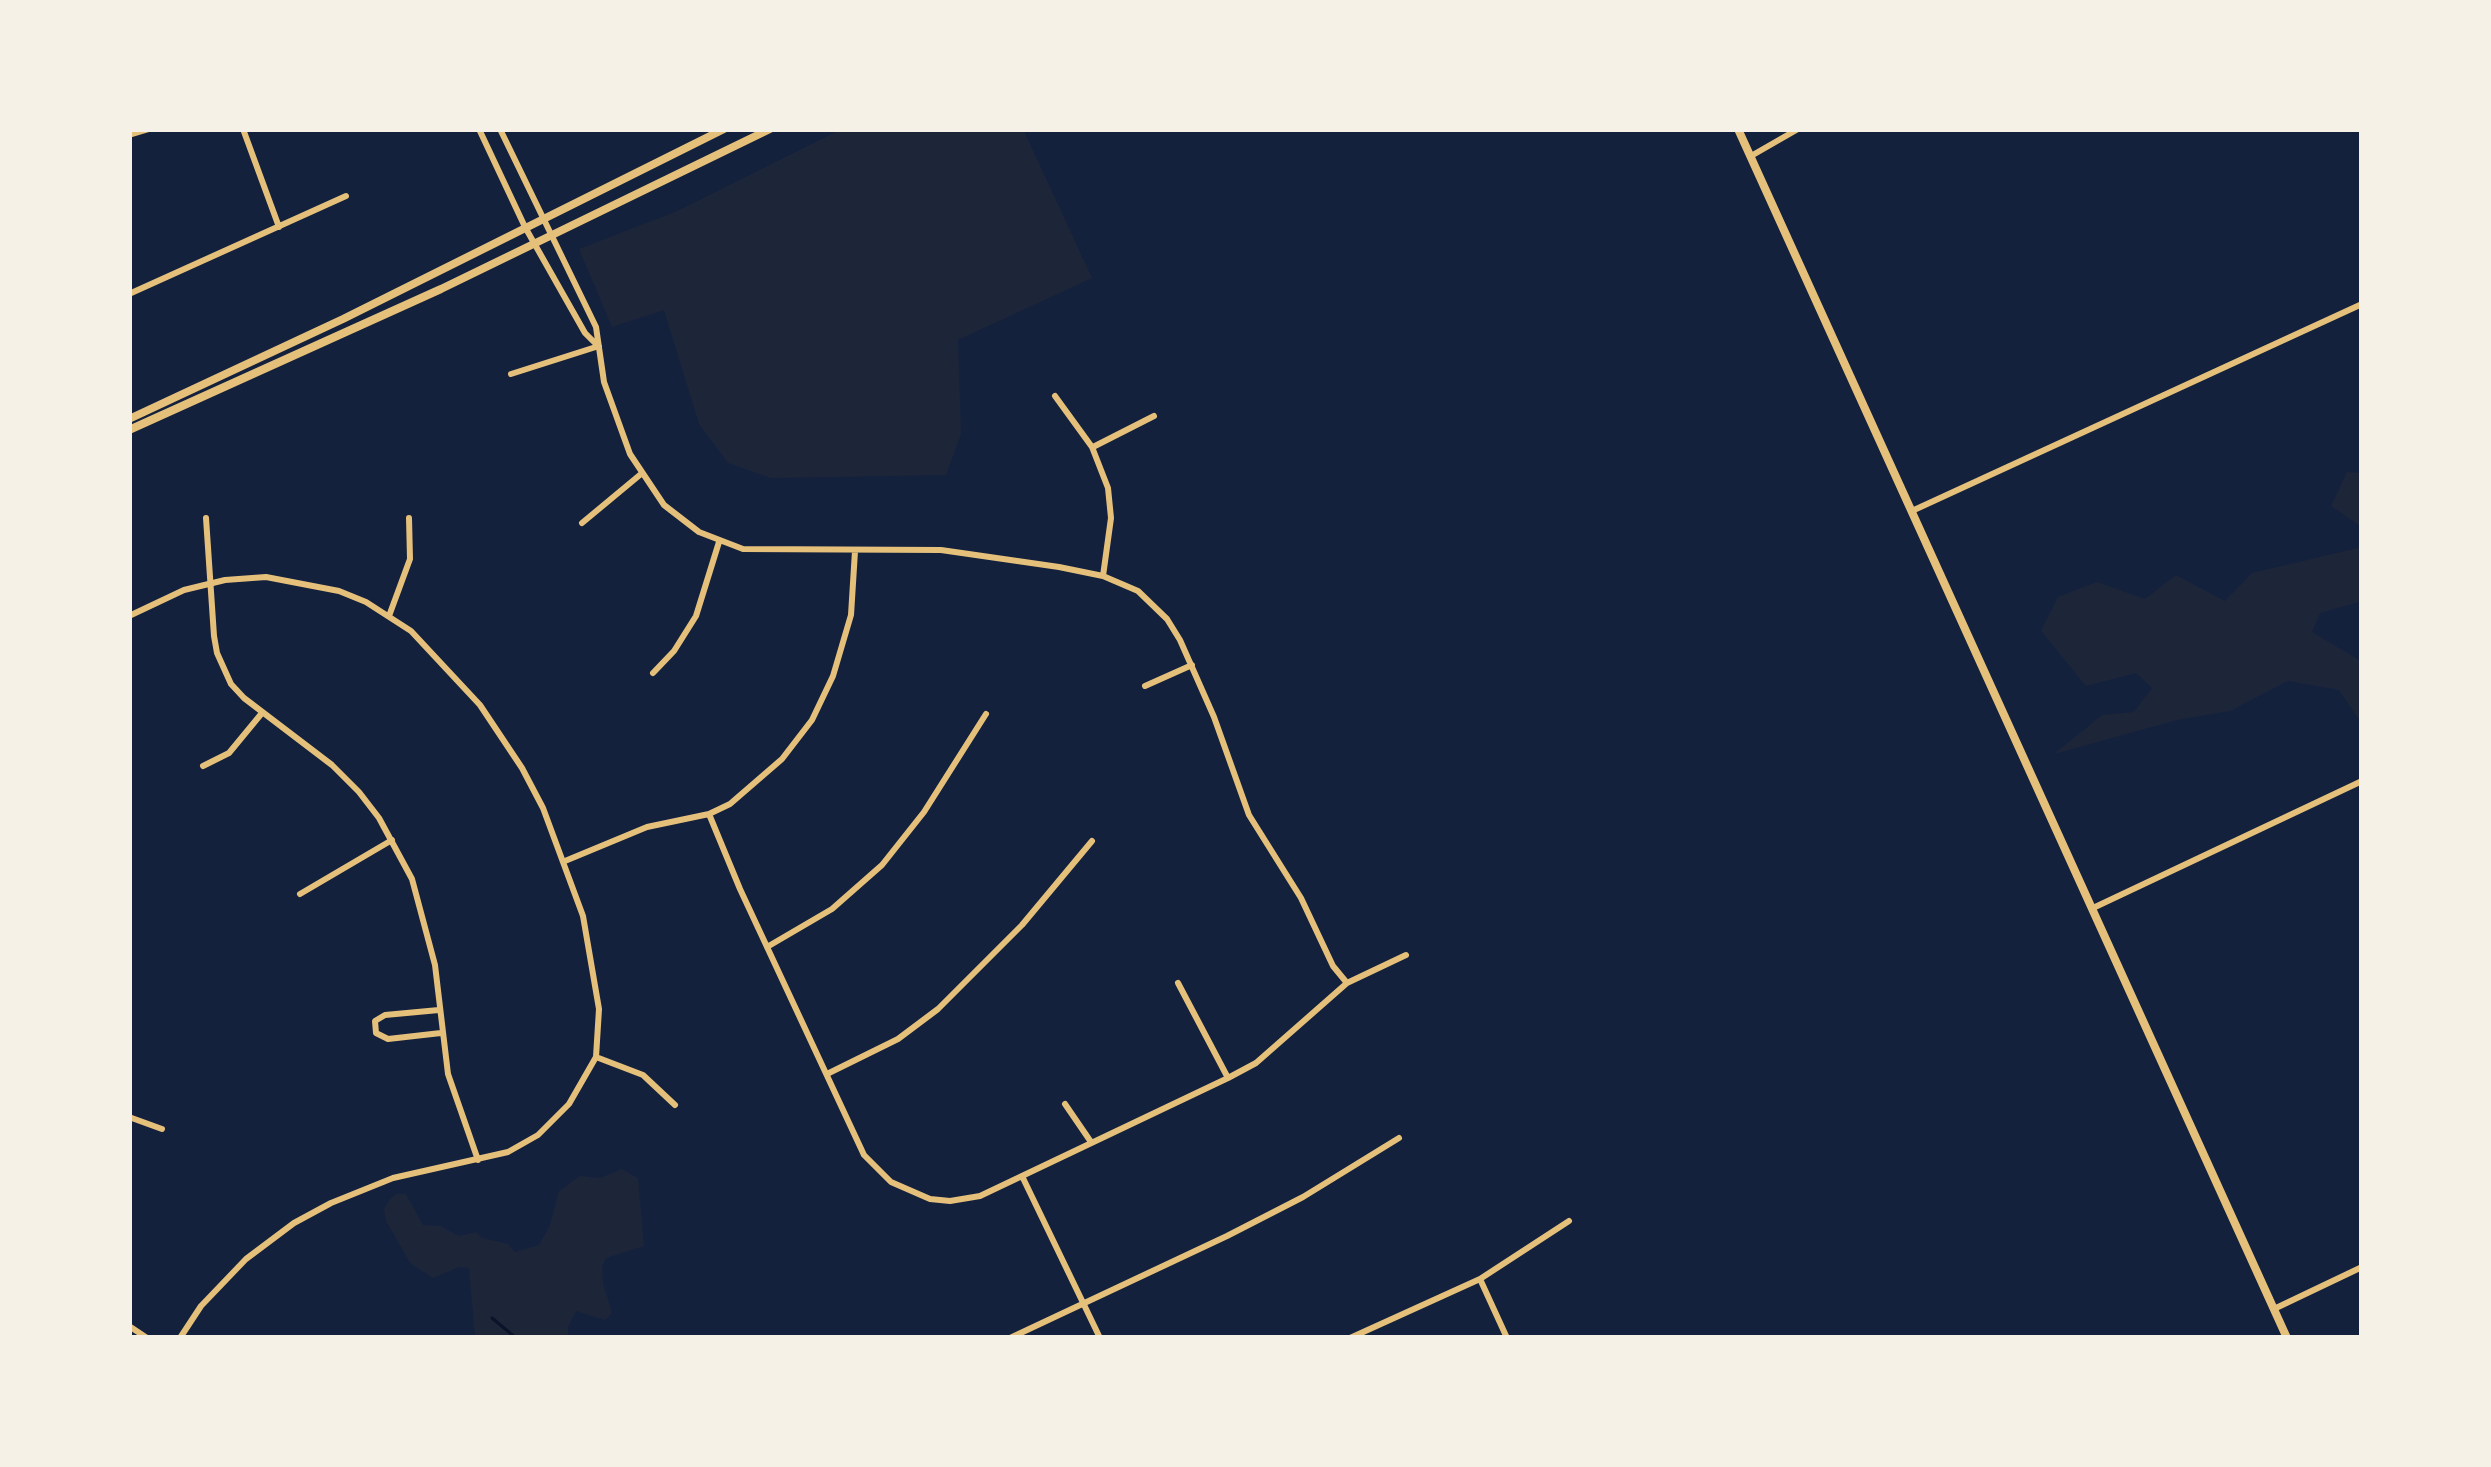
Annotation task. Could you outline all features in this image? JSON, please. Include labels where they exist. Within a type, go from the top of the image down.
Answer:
[{"type":"street","points":[[129,135],[149,129]]},
{"type":"street","points":[[243,129],[279,227]]},
{"type":"street","points":[[479,129],[526,227],[585,333],[599,346]]},
{"type":"street","points":[[500,129],[596,327],[604,382],[641,475],[679,519],[719,542],[763,552],[941,550],[1103,576],[1138,591],[1167,619],[1192,665],[1250,815],[1301,898],[1333,966],[1347,982]]},
{"type":"street","points":[[129,419],[344,319],[724,129]]},
{"type":"street","points":[[129,430],[770,129]]},
{"type":"street","points":[[1738,129],[2288,1338]]},
{"type":"street","points":[[1751,156],[1798,129]]},
{"type":"street","points":[[129,295],[346,196]]},
{"type":"street","points":[[1913,510],[2362,304]]},
{"type":"street","points":[[511,374],[599,346]]},
{"type":"street","points":[[1055,396],[1092,447],[1110,504],[1103,576]]},
{"type":"street","points":[[1092,447],[1154,416]]},
{"type":"street","points":[[582,523],[641,475]]},
{"type":"street","points":[[206,518],[214,636],[222,667],[244,698],[342,775],[379,818],[412,879],[429,930],[441,1034],[456,1103],[478,1160]]},
{"type":"street","points":[[389,616],[410,559],[409,518]]},
{"type":"street","points":[[652,673],[674,651],[696,616],[719,542]]},
{"type":"street","points":[[565,861],[647,827],[709,814],[764,778],[799,739],[823,700],[851,615],[855,550]]},
{"type":"street","points":[[129,616],[209,583],[248,578],[297,580],[339,591],[389,616],[428,646],[480,705],[522,768],[565,861],[583,916],[596,986],[596,1057],[569,1104],[538,1135],[508,1152],[359,1190],[294,1223],[227,1277],[180,1338]]},
{"type":"street","points":[[1145,686],[1192,665]]},
{"type":"street","points":[[203,766],[229,753],[262,712]]},
{"type":"street","points":[[767,947],[832,909],[882,865],[924,812],[986,714]]},
{"type":"street","points":[[2093,908],[2362,781]]},
{"type":"street","points":[[709,814],[864,1155],[891,1182],[929,1198],[950,1202],[980,1196],[1228,1078],[1256,1063],[1347,982],[1406,955]]},
{"type":"street","points":[[300,894],[392,840]]},
{"type":"street","points":[[827,1074],[898,1039],[938,1010],[1022,925],[1092,841]]},
{"type":"street","points":[[1178,983],[1228,1078]]},
{"type":"street","points":[[439,1010],[385,1015],[376,1021],[376,1033],[388,1039],[441,1034]]},
{"type":"street","points":[[596,1057],[643,1075],[676,1105]]},
{"type":"street","points":[[1065,1104],[1091,1142]]},
{"type":"street","points":[[129,1117],[162,1129]]},
{"type":"street","points":[[1010,1338],[1227,1237],[1399,1138]]},
{"type":"street","points":[[1022,1176],[1100,1338]]},
{"type":"street","points":[[1350,1338],[1480,1279],[1569,1221]]},
{"type":"street","points":[[2276,1308],[2362,1267]]},
{"type":"street","points":[[1480,1279],[1507,1338]]},
{"type":"street","points":[[129,1326],[147,1338]]},
{"type":"shaded area","points":[[842,129],[1023,129],[1092,278],[958,340],[961,434],[946,475],[771,478],[728,463],[699,424],[664,310],[612,327],[579,249],[675,212]]},
{"type":"shaded area","points":[[2347,472],[2362,473],[2362,527],[2331,506]]},
{"type":"shaded area","points":[[2362,547],[2362,601],[2320,613],[2312,632],[2362,662],[2362,724],[2339,690],[2288,681],[2230,711],[2177,720],[2054,754],[2102,715],[2134,712],[2152,688],[2136,673],[2086,686],[2041,631],[2058,597],[2097,582],[2145,599],[2176,575],[2225,601],[2252,573]]},
{"type":"shaded area","points":[[622,1169],[638,1178],[644,1246],[606,1258],[603,1283],[612,1313],[605,1320],[576,1311],[568,1338],[475,1338],[469,1268],[459,1267],[433,1278],[410,1263],[386,1221],[384,1209],[390,1199],[406,1194],[423,1225],[440,1226],[459,1236],[476,1232],[508,1244],[515,1252],[539,1245],[559,1191],[580,1176],[600,1178]]},
{"type":"waterway","points":[[492,1318],[516,1338]]}]
